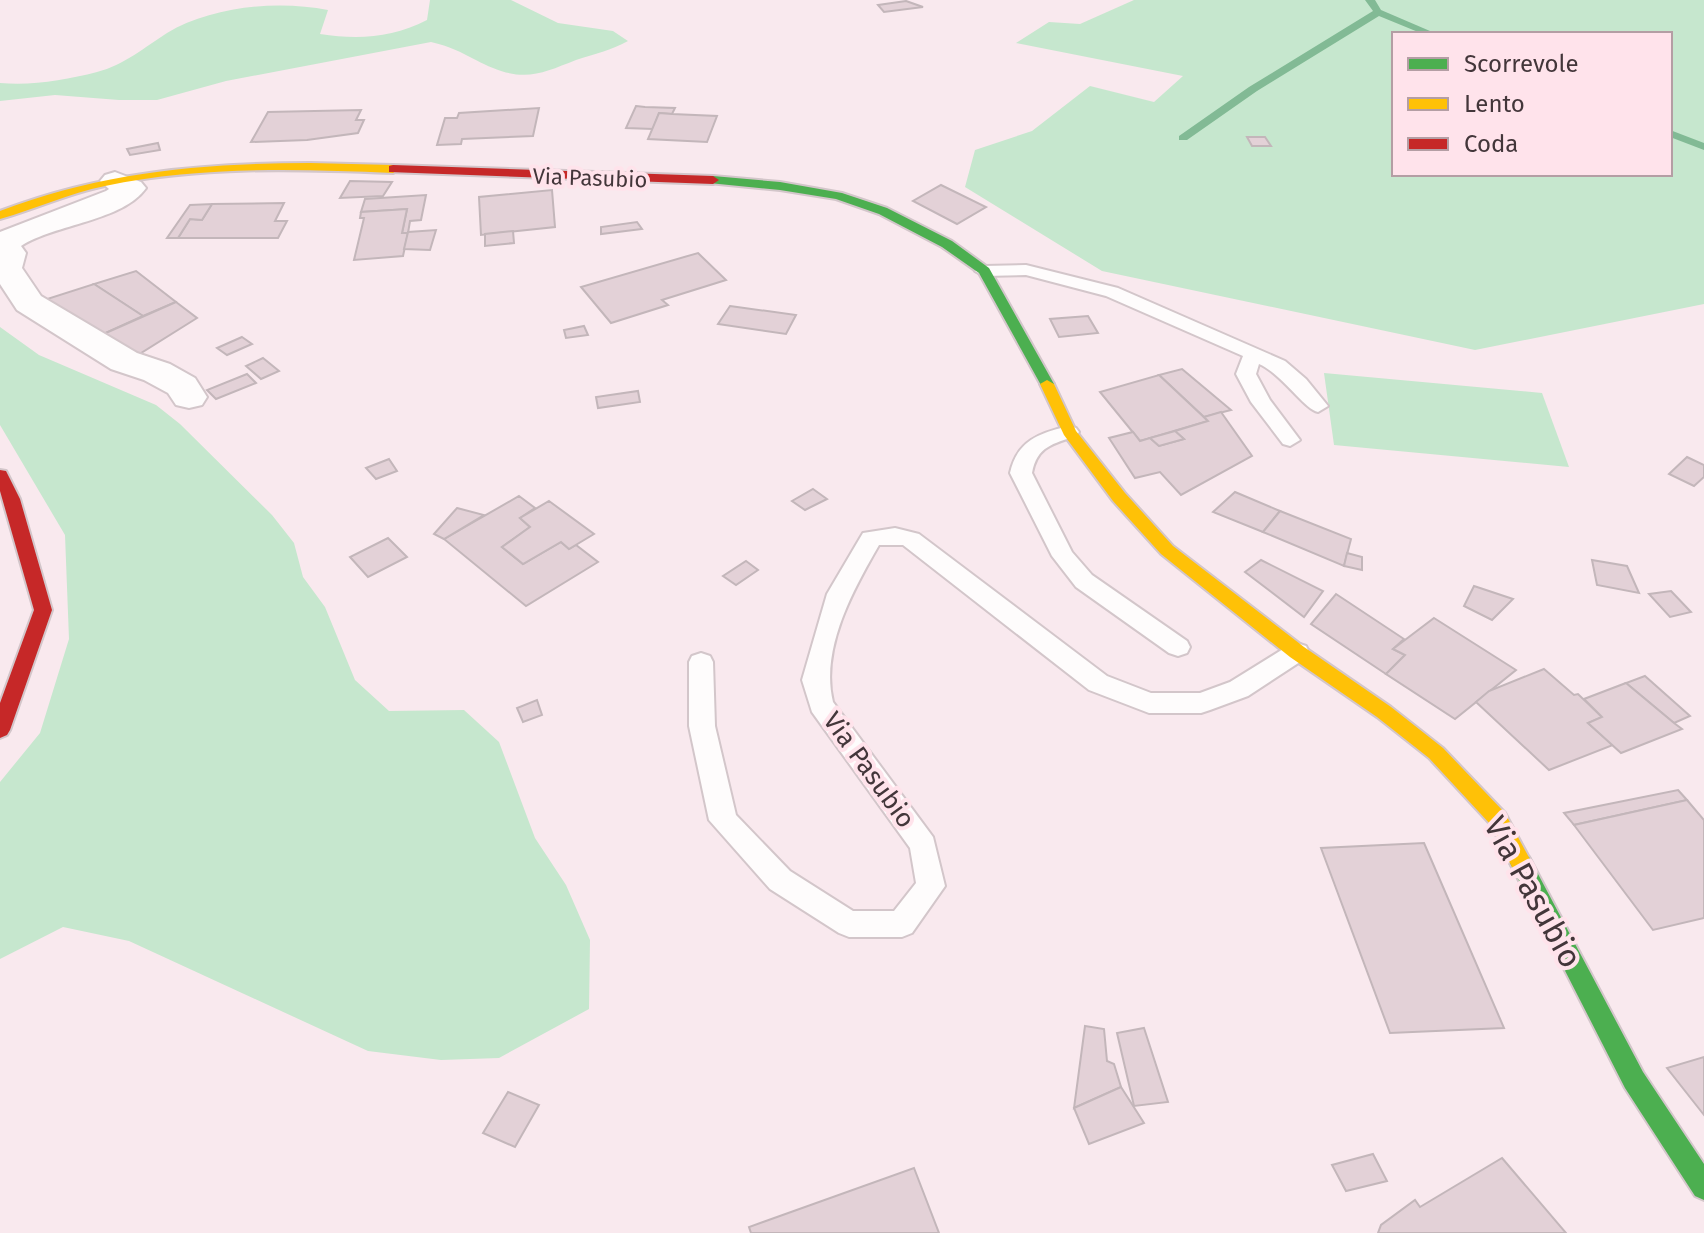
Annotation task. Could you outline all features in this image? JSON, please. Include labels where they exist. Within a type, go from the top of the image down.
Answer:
[{"type":"street","name":"Via Pasubio","points":[[0,215],[54,195],[188,168],[278,167],[719,181],[817,191],[907,222],[965,256],[984,271],[1056,400],[1069,432],[1119,497],[1167,550],[1297,652],[1384,712],[1436,753],[1498,819],[1634,1080],[1704,1187]]},
{"type":"street","points":[[115,181],[131,188],[103,203],[16,234],[2,244],[10,253],[6,268],[9,277],[29,303],[39,310],[124,361],[157,372],[182,386],[189,397]]},
{"type":"street","points":[[0,475],[12,499],[43,610],[0,730]]},
{"type":"lane","points":[[984,271],[1026,270],[1112,292],[1278,365],[1299,383],[1318,406]]},
{"type":"lane","points":[[1253,354],[1246,374],[1261,402],[1290,440]]},
{"type":"lane","points":[[1069,432],[1036,443],[1024,458],[1021,473],[1063,556],[1084,581],[1178,647]]},
{"type":"lane","name":"Via Pasubio","points":[[701,662],[702,726],[723,820],[780,880],[849,924],[902,924],[931,886],[923,845],[821,705],[815,680],[839,594],[871,538],[895,535],[911,539],[1098,683],[1149,703],[1201,703],[1239,689],[1297,652]]},
{"type":"green space","points":[[430,0],[511,0],[558,23],[613,31],[628,41],[526,75],[505,72],[431,42],[226,81],[157,100],[55,95],[0,101],[0,83],[49,82],[107,69],[185,24],[225,11],[267,6],[328,10],[320,34],[361,37],[401,31],[427,20]]},
{"type":"green space","points":[[1134,0],[1704,0],[1704,304],[1475,350],[1102,271],[965,187],[975,150],[1032,131],[1090,86],[1154,102],[1183,76],[1016,43],[1049,22],[1080,24]]},
{"type":"green space","points":[[0,327],[39,355],[156,405],[180,424],[272,515],[294,543],[303,577],[325,607],[355,680],[389,711],[464,710],[499,742],[535,838],[566,885],[590,940],[589,1009],[499,1058],[441,1060],[368,1051],[129,941],[63,927],[0,959],[0,782],[40,733],[69,639],[65,535],[0,425]]},
{"type":"green space","points":[[1324,373],[1542,393],[1569,467],[1334,445]]},
{"type":"building","points":[[906,1],[923,7],[884,12],[878,5]]},
{"type":"building","points":[[636,106],[675,108],[672,114],[659,113],[653,129],[626,128]]},
{"type":"building","points":[[539,108],[533,136],[462,139],[461,144],[437,145],[445,118],[457,118],[459,113]]},
{"type":"building","points":[[361,110],[356,120],[364,120],[358,133],[307,140],[251,142],[268,112]]},
{"type":"building","points":[[659,113],[717,116],[707,142],[648,139]]},
{"type":"building","points":[[1247,137],[1265,137],[1271,146],[1252,146]]},
{"type":"building","points":[[158,143],[160,150],[130,155],[127,149]]},
{"type":"building","points":[[350,181],[392,182],[383,196],[340,198]]},
{"type":"building","points":[[941,185],[986,207],[957,224],[913,201]]},
{"type":"building","points":[[552,190],[555,227],[481,235],[479,197]]},
{"type":"building","points":[[426,195],[421,220],[410,221],[408,233],[402,233],[407,209],[361,212],[365,199]]},
{"type":"building","points":[[284,203],[275,221],[287,221],[278,238],[178,238],[190,219],[202,220],[212,204]]},
{"type":"building","points":[[212,204],[202,220],[190,219],[178,238],[167,238],[190,205]]},
{"type":"building","points":[[407,209],[402,233],[408,233],[403,256],[354,260],[364,218],[360,218],[361,212]]},
{"type":"building","points":[[637,222],[642,229],[601,234],[601,227]]},
{"type":"building","points":[[436,230],[430,250],[404,249],[408,232]]},
{"type":"building","points":[[513,231],[514,243],[485,246],[485,234]]},
{"type":"building","points":[[698,253],[726,280],[662,300],[668,305],[611,323],[581,287]]},
{"type":"building","points":[[136,271],[176,302],[143,316],[94,284]]},
{"type":"building","points":[[94,284],[143,316],[99,336],[44,300]]},
{"type":"building","points":[[176,302],[197,318],[133,358],[99,336]]},
{"type":"building","points":[[730,306],[796,315],[786,334],[718,324]]},
{"type":"building","points":[[1088,316],[1098,333],[1059,337],[1050,319]]},
{"type":"building","points":[[584,326],[588,335],[566,338],[564,330]]},
{"type":"building","points":[[242,337],[252,344],[227,355],[217,348]]},
{"type":"building","points":[[263,358],[279,371],[261,379],[246,366]]},
{"type":"building","points":[[1182,369],[1231,410],[1204,417],[1159,375]]},
{"type":"building","points":[[247,374],[256,383],[216,399],[207,390]]},
{"type":"building","points":[[1159,375],[1208,421],[1140,441],[1100,392]]},
{"type":"building","points":[[638,391],[640,402],[598,408],[596,397]]},
{"type":"building","points":[[1221,412],[1252,456],[1181,495],[1160,472],[1135,478],[1109,438],[1133,432],[1140,441],[1150,438],[1159,446],[1184,439],[1175,431],[1208,421],[1204,417]]},
{"type":"building","points":[[1175,431],[1184,439],[1159,446],[1150,438]]},
{"type":"building","points":[[1687,457],[1704,465],[1704,477],[1694,486],[1669,474]]},
{"type":"building","points":[[389,459],[397,471],[376,479],[366,468]]},
{"type":"building","points":[[813,489],[827,499],[805,510],[792,501]]},
{"type":"building","points":[[1235,492],[1280,511],[1263,532],[1213,512]]},
{"type":"building","points":[[519,496],[535,508],[520,518],[530,527],[502,547],[523,564],[561,542],[569,549],[576,545],[598,562],[526,606],[444,539]]},
{"type":"building","points":[[549,501],[594,534],[569,549],[561,542],[523,564],[502,547],[530,527],[520,518]]},
{"type":"building","points":[[457,508],[484,515],[444,539],[434,534]]},
{"type":"building","points":[[1280,511],[1351,539],[1344,566],[1263,532]]},
{"type":"building","points":[[388,538],[407,557],[368,577],[350,557]]},
{"type":"building","points":[[1347,553],[1362,557],[1362,570],[1344,566]]},
{"type":"building","points":[[1261,560],[1323,591],[1304,617],[1245,572]]},
{"type":"building","points":[[1592,560],[1627,566],[1639,593],[1597,585]]},
{"type":"building","points":[[746,561],[758,570],[736,585],[723,576]]},
{"type":"building","points":[[1474,586],[1513,599],[1492,620],[1464,606]]},
{"type":"building","points":[[1671,591],[1691,612],[1670,617],[1649,594]]},
{"type":"building","points":[[1336,594],[1404,639],[1393,649],[1405,655],[1386,674],[1311,624]]},
{"type":"building","points":[[1434,618],[1516,670],[1455,719],[1386,674],[1405,655],[1393,649]]},
{"type":"building","points":[[1544,669],[1574,695],[1578,694],[1602,717],[1588,723],[1613,745],[1549,770],[1476,702],[1489,691]]},
{"type":"building","points":[[1645,676],[1690,716],[1674,723],[1626,683]]},
{"type":"building","points":[[1626,683],[1682,729],[1621,753],[1588,723],[1602,717],[1584,699]]},
{"type":"building","points":[[537,700],[542,715],[523,722],[517,708]]},
{"type":"building","points":[[1678,790],[1687,800],[1574,825],[1564,813]]},
{"type":"building","points":[[1687,800],[1704,820],[1704,918],[1653,930],[1574,825]]},
{"type":"building","points":[[1424,843],[1504,1028],[1390,1033],[1321,848]]},
{"type":"building","points":[[1085,1026],[1104,1029],[1107,1061],[1114,1064],[1121,1087],[1074,1108]]},
{"type":"building","points":[[1144,1028],[1168,1102],[1134,1106],[1117,1033]]},
{"type":"building","points":[[1704,1057],[1704,1115],[1667,1068]]},
{"type":"building","points":[[1121,1087],[1144,1123],[1089,1144],[1074,1108]]},
{"type":"building","points":[[508,1092],[539,1105],[515,1147],[483,1133]]},
{"type":"building","points":[[1373,1154],[1387,1181],[1346,1191],[1332,1165]]},
{"type":"building","points":[[1502,1158],[1566,1233],[1378,1233],[1381,1225],[1415,1200],[1420,1207]]},
{"type":"building","points":[[914,1168],[939,1233],[751,1233],[749,1227]]},
{"type":"waterway","points":[[1370,0],[1378,12]]},
{"type":"waterway","points":[[1183,138],[1253,89],[1378,12]]},
{"type":"waterway","points":[[1378,12],[1427,32]]},
{"type":"waterway","points":[[1672,134],[1704,147]]},
{"type":"traffic: fast","points":[[713,180],[780,186],[838,196],[883,211],[947,244],[984,271],[1047,384]]},
{"type":"traffic: fast","points":[[1521,863],[1634,1080],[1704,1187]]},
{"type":"traffic: slow","points":[[0,215],[64,192],[104,182],[186,170],[269,167],[393,169]]},
{"type":"traffic: slow","points":[[1047,384],[1069,432],[1119,497],[1167,550],[1297,652],[1384,712],[1436,753],[1498,819],[1521,863]]},
{"type":"traffic: jam","points":[[393,169],[713,180]]},
{"type":"traffic: jam","points":[[0,475],[12,499],[43,610],[0,730]]}]
